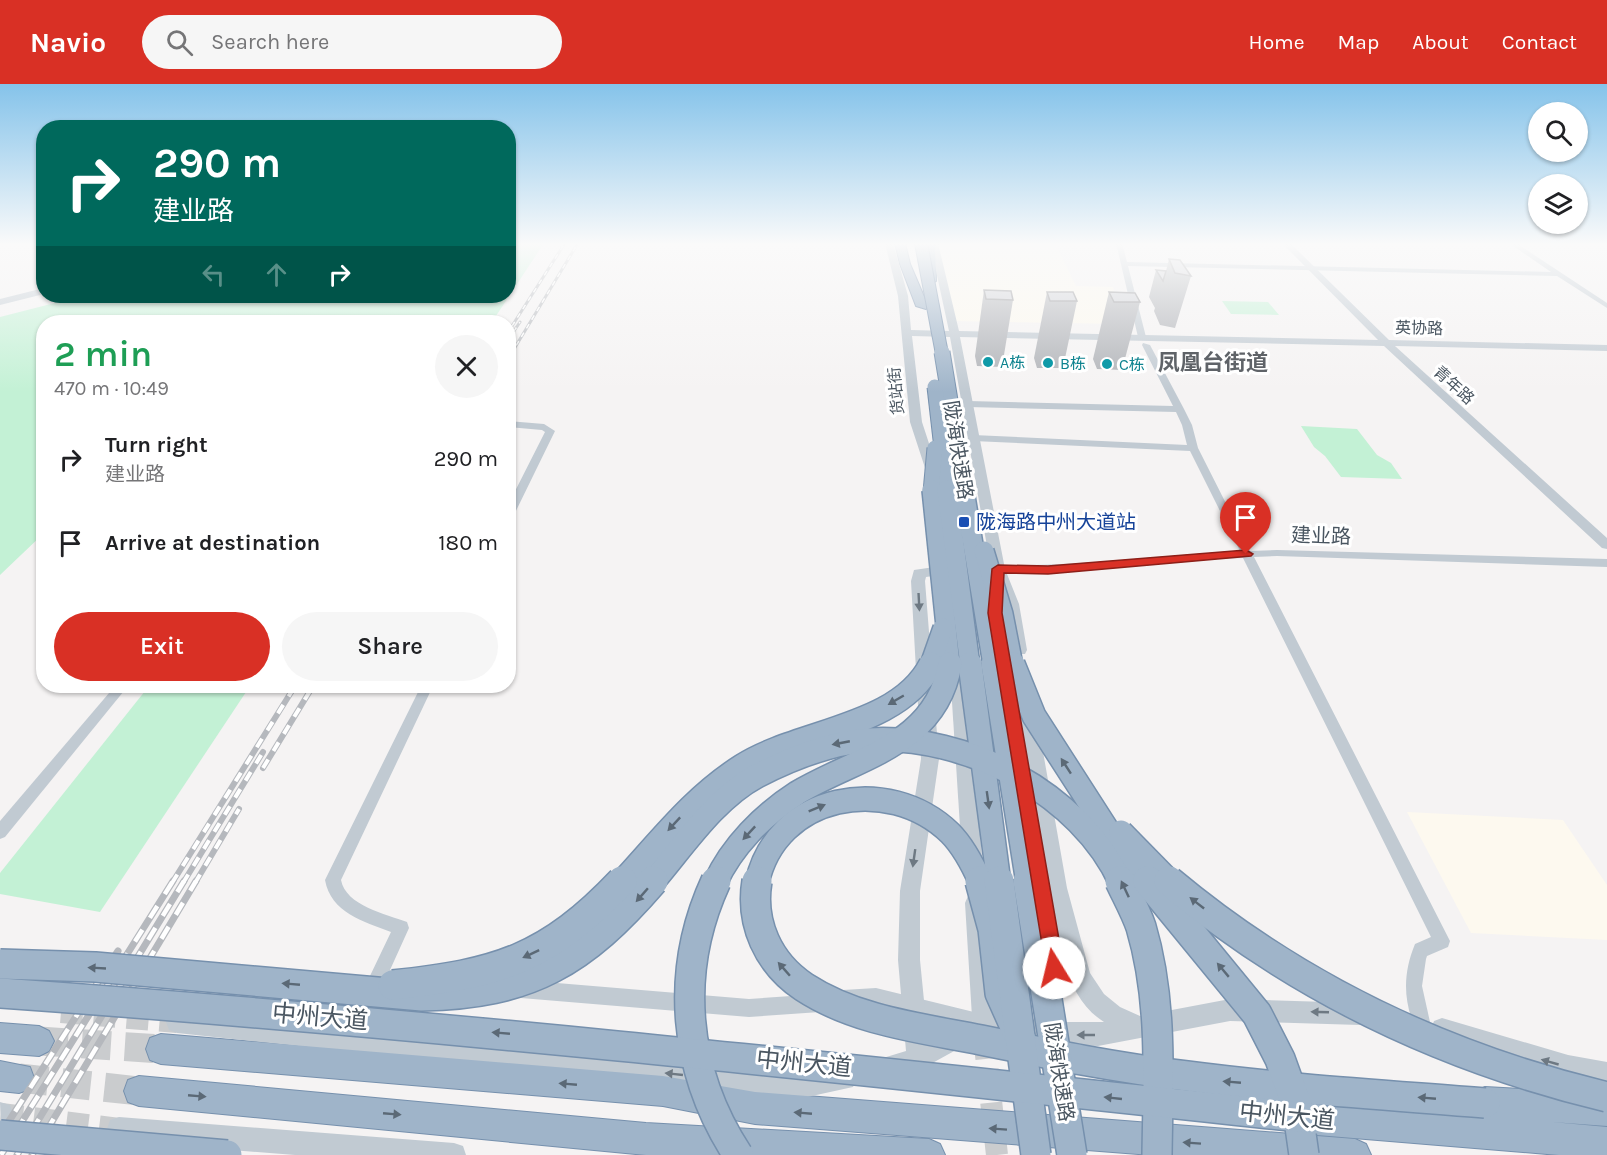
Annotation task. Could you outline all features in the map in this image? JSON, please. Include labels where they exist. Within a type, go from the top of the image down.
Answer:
[{"type":"highway","points":[[917,293],[922,306]]},
{"type":"highway","name":"陇海快速路","points":[[920,293],[939,418],[1036,1155]]},
{"type":"highway","name":"陇海快速路","points":[[932,293],[1072,1155]]},
{"type":"highway","points":[[738,1155],[722,1128],[704,1087],[688,1016],[691,950],[708,897],[736,848],[767,816],[795,794],[896,744],[923,722],[935,708],[948,679],[949,652],[930,486],[939,418]]},
{"type":"highway","points":[[967,504],[1003,614],[1018,681],[1034,716],[1126,856],[1257,1014],[1281,1059],[1297,1106],[1304,1155]]},
{"type":"highway","points":[[335,987],[381,986],[477,974],[543,948],[604,903],[681,816],[721,779],[775,748],[876,711],[910,691],[921,681],[933,659],[946,617]]},
{"type":"highway","points":[[0,964],[94,967],[442,997],[486,993],[526,982],[565,963],[606,933],[703,823],[754,778],[789,759],[839,743],[876,738],[922,742],[980,757],[1033,784],[1078,822],[1116,872],[1139,922],[1151,974],[1156,1056],[1157,1155]]},
{"type":"highway","points":[[1086,796],[1170,882],[1256,947],[1319,985],[1422,1037],[1528,1076],[1607,1097]]},
{"type":"highway","points":[[1021,1040],[1000,994],[993,929],[984,889],[968,853],[944,828],[905,806],[857,799],[813,809],[799,816],[778,835],[762,862],[758,875],[755,906],[759,930],[769,952],[789,976],[835,1003],[879,1017],[950,1034],[1100,1064],[1215,1080],[1485,1103],[1607,1110]]},
{"type":"highway","name":"中州大道","points":[[0,993],[228,1009],[642,1046],[1317,1119],[1607,1143]]},
{"type":"highway","points":[[0,1038],[39,1041]]},
{"type":"highway","name":"中州大道","points":[[161,1049],[663,1091],[755,1108],[1355,1155]]},
{"type":"highway","points":[[139,1091],[646,1139],[929,1155]]},
{"type":"highway","points":[[0,1135],[227,1155]]},
{"type":"street","points":[[0,302],[36,293]]},
{"type":"street","name":"货站街","points":[[902,293],[916,422],[940,496],[962,699],[982,1018]]},
{"type":"street","points":[[944,293],[968,404],[998,569],[1012,604],[1040,798],[1062,913],[1079,973],[1090,997],[1115,1017],[1137,1026]]},
{"type":"street","points":[[1132,293],[1144,341],[1180,409],[1193,448],[1442,941],[1420,950],[1413,966],[1412,995],[1421,1022]]},
{"type":"street","name":"青年路","points":[[1339,293],[1607,545]]},
{"type":"street","points":[[1587,293],[1607,306]]},
{"type":"street","name":"英协路","points":[[908,337],[1607,348]]},
{"type":"street","name":"英协路","points":[[1393,346],[1607,355]]},
{"type":"street","name":"青年路","points":[[1393,346],[1607,536]]},
{"type":"street","points":[[968,404],[1180,409]]},
{"type":"street","points":[[516,425],[544,427],[550,431],[516,501]]},
{"type":"street","points":[[973,438],[1193,448]]},
{"type":"street","name":"建业路","points":[[998,569],[1048,570],[1246,554],[1607,563]]},
{"type":"street","points":[[998,569],[995,613],[1062,1015]]},
{"type":"street","points":[[918,1059],[911,1006],[910,891],[930,759],[918,581],[919,573],[948,570]]},
{"type":"street","points":[[0,832],[116,693]]},
{"type":"street","points":[[424,693],[333,880],[333,889],[339,897],[401,928],[378,978],[748,1008],[801,1006],[858,997],[882,998],[911,1006],[1069,1035],[1098,1035],[1137,1026],[1248,1009],[1396,1015],[1568,1067],[1607,1074]]},
{"type":"street","points":[[0,1007],[61,1012]]},
{"type":"street","points":[[663,1091],[753,1091],[798,1087],[847,1078],[918,1059],[982,1018]]},
{"type":"street","points":[[177,1022],[798,1087]]},
{"type":"street","points":[[119,1130],[454,1155]]},
{"type":"street","points":[[646,1139],[684,1155]]},
{"type":"shaded area","points":[[946,293],[1114,293],[1121,324],[952,321]]},
{"type":"shaded area","points":[[1407,812],[1563,820],[1607,885],[1607,940],[1471,933]]},
{"type":"green space","points":[[1222,301],[1268,302],[1279,315],[1231,314]]},
{"type":"green space","points":[[55,303],[505,303],[497,315],[36,315],[36,541],[0,575],[0,317]]},
{"type":"green space","points":[[1301,426],[1357,429],[1377,455],[1391,463],[1402,479],[1341,477],[1325,456],[1314,447]]},
{"type":"green space","points":[[143,693],[245,693],[100,912],[0,894],[0,873]]},
{"type":"building","points":[[985,293],[1011,293],[1013,300],[986,299]]},
{"type":"building","points":[[1047,293],[1073,293],[1077,301],[1050,301]]},
{"type":"building","points":[[1109,293],[1135,293],[1140,302],[1114,302]]},
{"type":"tunnel","points":[[61,1012],[177,1022]]},
{"type":"tunnel","points":[[984,1037],[997,1155]]},
{"type":"tunnel","points":[[39,1041],[161,1049]]},
{"type":"tunnel","points":[[19,1078],[139,1091]]},
{"type":"tunnel","points":[[1,1114],[119,1129]]},
{"type":"railway","points":[[516,320],[533,293]]},
{"type":"railway","points":[[516,346],[548,293]]},
{"type":"railway","points":[[516,328],[520,322]]},
{"type":"railway","points":[[172,883],[291,693]]},
{"type":"railway","points":[[263,768],[309,693]]},
{"type":"railway","points":[[183,883],[263,752]]},
{"type":"railway","points":[[195,883],[239,809]]},
{"type":"railway","points":[[1,1155],[173,881]]},
{"type":"railway","points":[[17,1155],[184,881]]},
{"type":"railway","points":[[32,1155],[196,881]]},
{"type":"railway","points":[[0,1135],[118,951]]},
{"type":"place","name":"A栋","points":[[988,362]]},
{"type":"place","name":"B栋","points":[[1048,363]]},
{"type":"place","name":"C栋","points":[[1107,364]]},
{"type":"place","name":"陇海路中州大道站","points":[[964,522]]},
{"type":"district","name":"凤凰台街道","points":[[1213,363]]},
{"type":"route","points":[[1054,968],[995,613],[998,569],[1048,570],[1246,554]]}]
